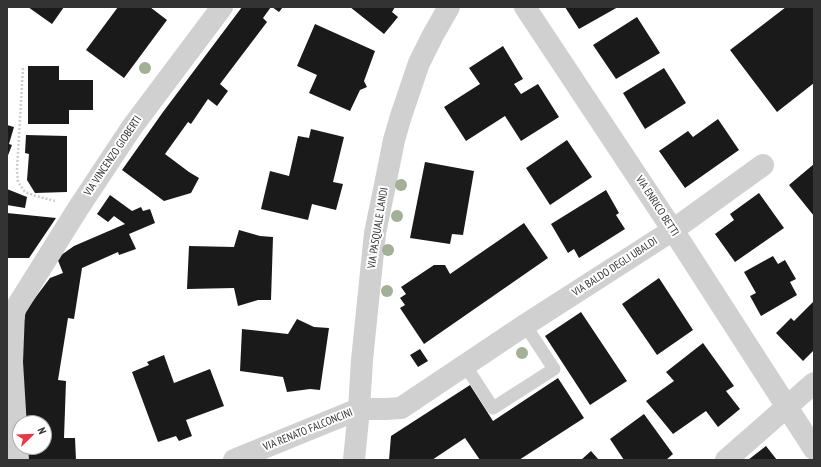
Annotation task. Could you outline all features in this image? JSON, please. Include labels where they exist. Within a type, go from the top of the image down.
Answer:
[{"type":"street","name":"VIA VINCENZO GIOBERTI","points":[[10,311],[132,127],[222,7]]},
{"type":"street","name":"VIA PASQUALE LANDI","points":[[354,460],[362,360],[375,233],[394,140],[419,63],[449,7]]},
{"type":"street","name":"VIA ENRICO BETTI","points":[[524,7],[673,230],[814,450]]},
{"type":"street","name":"VIA BALDO DEGLI UBALDI","points":[[359,409],[401,408],[525,325],[673,230],[763,165]]},
{"type":"street","points":[[10,311],[18,460]]},
{"type":"street","points":[[726,460],[814,383]]},
{"type":"street","name":"VIA RENATO FALCONCINI","points":[[234,460],[359,409]]},
{"type":"lane","points":[[466,365],[493,408],[554,368],[525,325]]},
{"type":"path","points":[[23,68],[17,168],[18,182],[25,192],[79,207]]},
{"type":"building","points":[[28,7],[64,7],[52,24]]},
{"type":"building","points":[[118,7],[150,7],[167,20],[124,78],[86,50]]},
{"type":"building","points":[[242,7],[271,7],[263,18],[267,22],[220,84],[228,91],[217,106],[208,99],[191,124],[188,122],[165,154],[199,178],[191,193],[164,201],[122,170],[163,112]]},
{"type":"building","points":[[272,7],[283,7],[279,12]]},
{"type":"building","points":[[350,7],[395,7],[392,12],[398,17],[384,34]]},
{"type":"building","points":[[565,7],[618,7],[579,29]]},
{"type":"building","points":[[786,7],[814,7],[814,83],[777,112],[730,50]]},
{"type":"building","points":[[637,17],[660,53],[616,79],[593,45]]},
{"type":"building","points":[[315,24],[375,51],[364,81],[367,87],[360,90],[350,111],[309,93],[317,75],[297,66]]},
{"type":"building","points":[[503,46],[523,79],[514,84],[521,94],[538,84],[559,117],[521,141],[505,116],[466,141],[444,107],[480,84],[469,68]]},
{"type":"building","points":[[28,66],[59,66],[59,80],[93,80],[93,110],[69,110],[69,124],[28,124]]},
{"type":"building","points":[[664,68],[686,103],[645,129],[623,93]]},
{"type":"building","points":[[718,119],[739,150],[685,188],[659,151],[688,131],[693,137]]},
{"type":"building","points":[[7,125],[14,127],[9,144],[12,145],[7,158]]},
{"type":"building","points":[[311,129],[344,137],[333,182],[343,184],[336,210],[312,204],[308,220],[261,209],[270,171],[289,176],[298,136],[309,138]]},
{"type":"building","points":[[26,135],[67,136],[67,192],[35,193],[27,180],[29,154],[25,153]]},
{"type":"building","points":[[567,140],[592,177],[550,205],[526,168]]},
{"type":"building","points":[[425,162],[474,171],[463,235],[452,234],[450,244],[410,238]]},
{"type":"building","points":[[814,164],[814,216],[789,185]]},
{"type":"building","points":[[7,189],[27,197],[25,208],[7,205]]},
{"type":"building","points":[[606,190],[619,213],[616,215],[625,229],[579,258],[574,249],[568,253],[551,224]]},
{"type":"building","points":[[759,193],[784,228],[735,262],[715,234],[734,220],[730,214]]},
{"type":"building","points":[[110,195],[132,211],[141,207],[143,211],[150,209],[155,223],[129,234],[136,249],[119,255],[118,252],[82,268],[74,319],[68,318],[58,380],[66,381],[64,438],[75,438],[76,460],[24,460],[24,455],[52,455],[52,415],[21,415],[18,354],[26,310],[50,278],[63,273],[57,258],[74,246],[125,224],[114,216],[108,222],[97,214]]},
{"type":"building","points":[[7,213],[56,218],[29,258],[7,258]]},
{"type":"building","points":[[524,223],[548,258],[424,344],[400,308],[405,305],[400,298],[406,294],[401,287],[434,265],[445,265],[450,274]]},
{"type":"building","points":[[239,230],[260,236],[273,237],[271,300],[258,300],[238,306],[234,288],[187,289],[189,246],[234,247]]},
{"type":"building","points":[[773,256],[778,264],[785,260],[796,279],[790,282],[797,295],[761,316],[750,296],[756,293],[744,272]]},
{"type":"building","points":[[659,278],[693,330],[657,355],[622,304]]},
{"type":"building","points":[[814,301],[814,350],[803,361],[776,333],[791,318],[794,321]]},
{"type":"building","points":[[581,312],[627,381],[590,405],[545,336]]},
{"type":"building","points":[[297,319],[314,327],[329,328],[320,390],[310,389],[287,392],[283,377],[240,371],[242,329],[288,334]]},
{"type":"building","points":[[703,343],[734,386],[726,391],[740,409],[718,427],[706,411],[673,434],[646,401],[674,381],[666,372]]},
{"type":"building","points":[[420,349],[428,361],[418,367],[410,355]]},
{"type":"building","points":[[164,355],[174,383],[210,369],[224,406],[186,420],[192,436],[179,441],[176,436],[158,442],[132,372],[149,365],[147,362]]},
{"type":"building","points":[[558,378],[584,418],[519,460],[480,460],[465,438],[432,460],[389,460],[391,436],[470,385],[493,421]]},
{"type":"building","points":[[644,414],[673,454],[666,460],[624,460],[610,439]]},
{"type":"building","points":[[766,446],[777,460],[748,460]]},
{"type":"building","points":[[591,451],[599,460],[581,460]]}]
